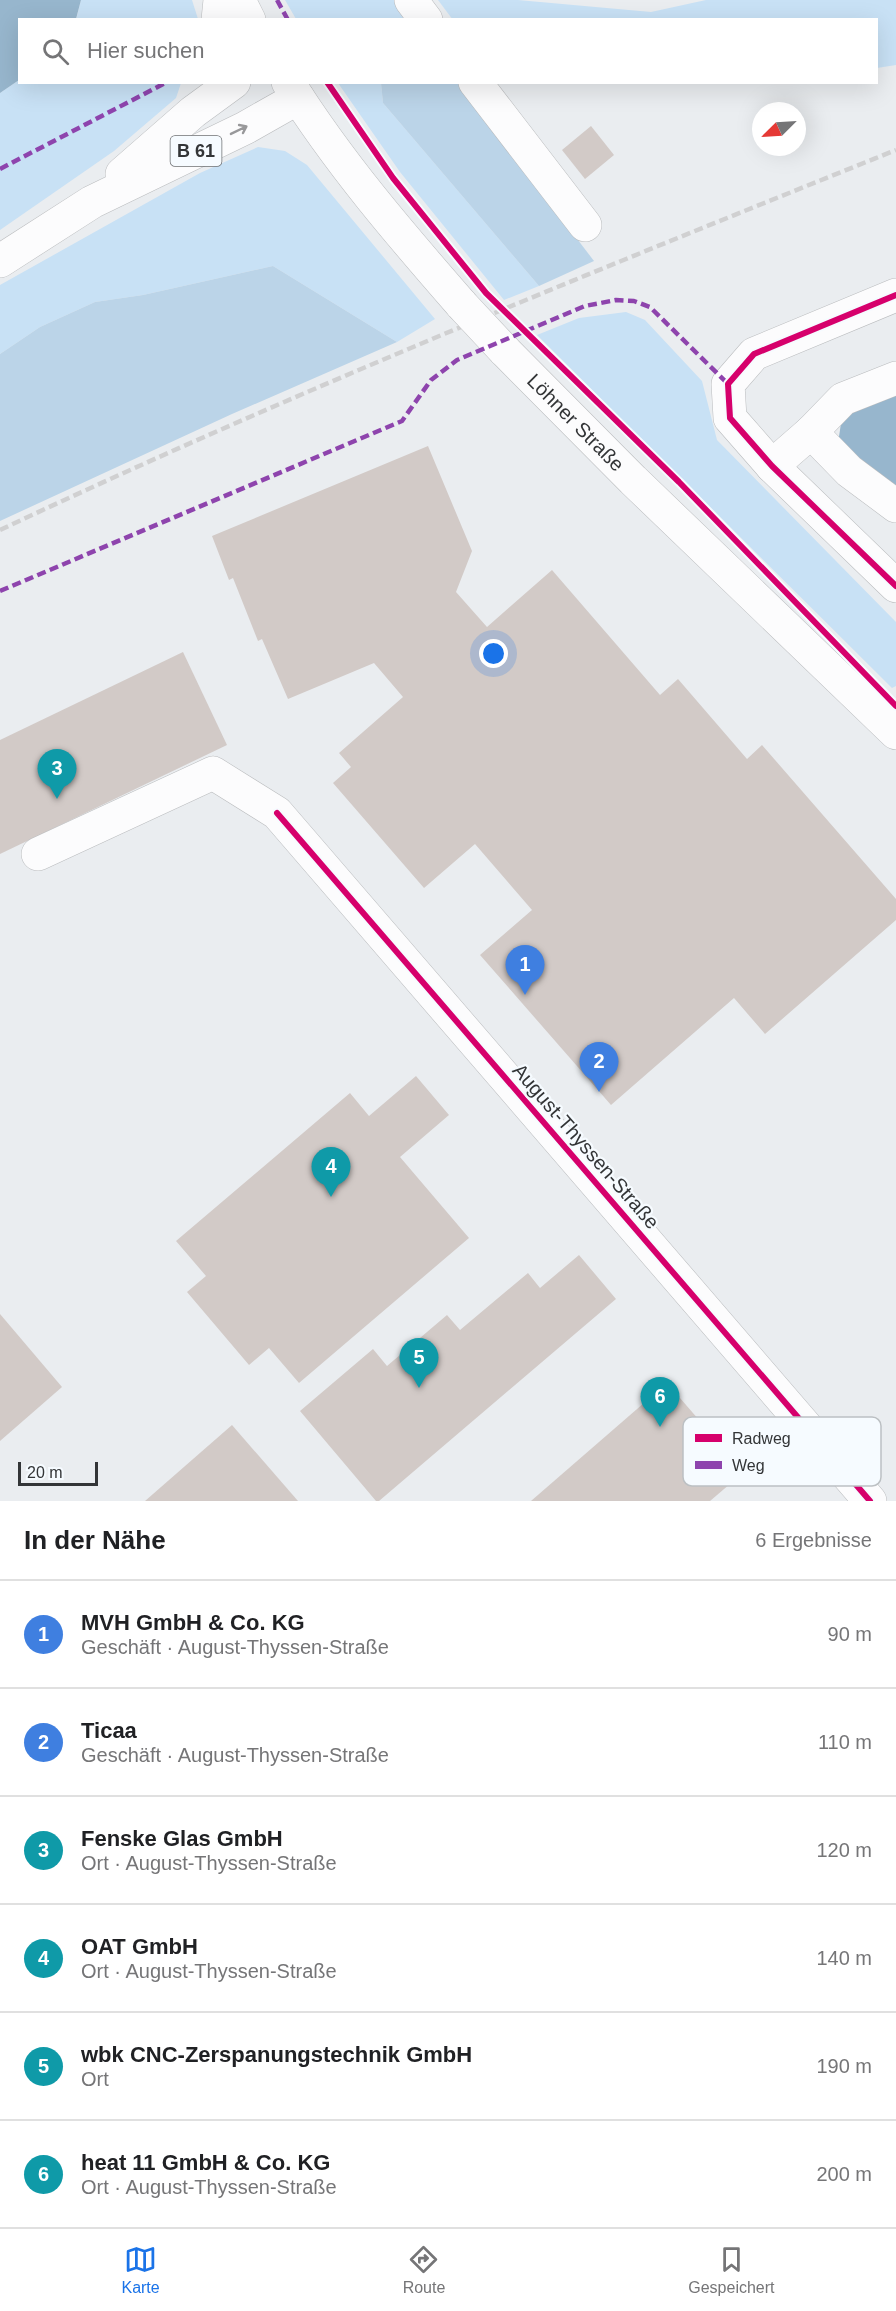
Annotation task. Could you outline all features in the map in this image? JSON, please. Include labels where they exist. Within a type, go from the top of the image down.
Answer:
[{"type":"street","points":[[218,18],[220,0]]},
{"type":"street","points":[[239,0],[248,18]]},
{"type":"street","points":[[411,0],[424,18]]},
{"type":"street","name":"B 61","points":[[92,202],[199,97],[229,84]]},
{"type":"street","points":[[477,84],[585,225]]},
{"type":"street","name":"B 61","points":[[0,261],[92,202],[245,128],[293,90]]},
{"type":"street","name":"Löhner Straße","points":[[293,90],[390,222],[504,350],[633,480],[896,732]]},
{"type":"street","points":[[896,295],[754,354],[728,384],[730,418],[772,466],[896,586]]},
{"type":"street","points":[[772,466],[811,432],[843,399],[896,378]]},
{"type":"street","points":[[811,432],[849,471],[896,506]]},
{"type":"street","name":"August-Thyssen-Straße","points":[[38,854],[213,773],[277,813],[798,1417]]},
{"type":"street","name":"August-Thyssen-Straße","points":[[857,1486],[870,1501]]},
{"type":"shaded area","points":[[0,0],[81,0],[76,18],[18,18],[18,81],[0,93]]},
{"type":"shaded area","points":[[81,0],[192,0],[198,18],[76,18]]},
{"type":"shaded area","points":[[285,0],[396,0],[409,18],[295,18]]},
{"type":"shaded area","points":[[438,0],[518,0],[651,12],[706,0],[896,0],[896,65],[878,68],[878,18],[452,18]]},
{"type":"shaded area","points":[[18,81],[18,84],[181,84],[176,98],[114,151],[0,230],[0,93]]},
{"type":"shaded area","points":[[339,84],[381,84],[383,103],[539,286],[504,300],[400,172]]},
{"type":"shaded area","points":[[381,84],[459,84],[594,261],[539,286],[383,103]]},
{"type":"shaded area","points":[[258,147],[285,151],[307,165],[435,319],[397,342],[273,266],[143,295],[95,302],[40,327],[0,354],[0,285],[200,173]]},
{"type":"shaded area","points":[[273,266],[397,342],[232,414],[0,521],[0,354],[40,327],[95,302],[143,295]]},
{"type":"shaded area","points":[[626,312],[645,320],[702,381],[717,440],[896,622],[896,686],[892,688],[537,335],[579,318]]},
{"type":"shaded area","points":[[896,383],[896,496],[838,443],[842,417]]},
{"type":"building","points":[[591,126],[614,155],[585,179],[562,150]]},
{"type":"building","points":[[428,446],[472,551],[456,592],[487,627],[552,570],[660,695],[678,679],[747,759],[762,745],[896,899],[896,920],[765,1034],[734,998],[611,1105],[480,955],[532,910],[475,844],[424,888],[333,783],[351,767],[339,753],[403,697],[374,663],[288,699],[262,639],[258,641],[233,578],[229,580],[212,536]]},
{"type":"building","points":[[183,652],[227,745],[0,854],[0,740]]},
{"type":"building","points":[[416,1076],[449,1115],[400,1157],[469,1238],[299,1383],[269,1348],[249,1365],[187,1292],[206,1276],[176,1241],[350,1093],[369,1116]]},
{"type":"building","points":[[579,1255],[616,1299],[379,1501],[376,1501],[300,1411],[373,1349],[387,1366],[447,1315],[460,1330],[528,1273],[540,1288]]},
{"type":"building","points":[[0,1314],[62,1387],[0,1441]]},
{"type":"building","points":[[667,1383],[696,1417],[683,1417],[683,1486],[728,1486],[710,1501],[531,1501]]},
{"type":"building","points":[[232,1425],[298,1501],[145,1501]]},
{"type":"railway","points":[[0,530],[221,429],[333,381],[557,287],[896,150]]},
{"type":"marked path","points":[[277,0],[287,18]]},
{"type":"marked path","points":[[0,169],[163,84]]},
{"type":"marked path","points":[[0,591],[402,421],[431,380],[457,360],[585,306],[616,300],[634,301],[650,307],[728,384]]},
{"type":"cycle path","points":[[328,84],[393,178],[486,293],[679,482],[896,706]]},
{"type":"cycle path","points":[[896,295],[754,354],[728,384],[730,418],[772,466],[896,586]]},
{"type":"cycle path","points":[[277,813],[798,1417]]},
{"type":"cycle path","points":[[857,1486],[870,1501]]},
{"type":"place","name":"Fenske Glas GmbH","points":[[57,799]]},
{"type":"place","name":"MVH GmbH & Co. KG","points":[[525,995]]},
{"type":"place","name":"Ticaa","points":[[599,1092]]},
{"type":"place","name":"OAT GmbH","points":[[331,1197]]},
{"type":"place","name":"wbk CNC-Zerspanungstechnik GmbH","points":[[419,1388]]},
{"type":"place","name":"heat 11 GmbH & Co. KG","points":[[660,1427]]}]
